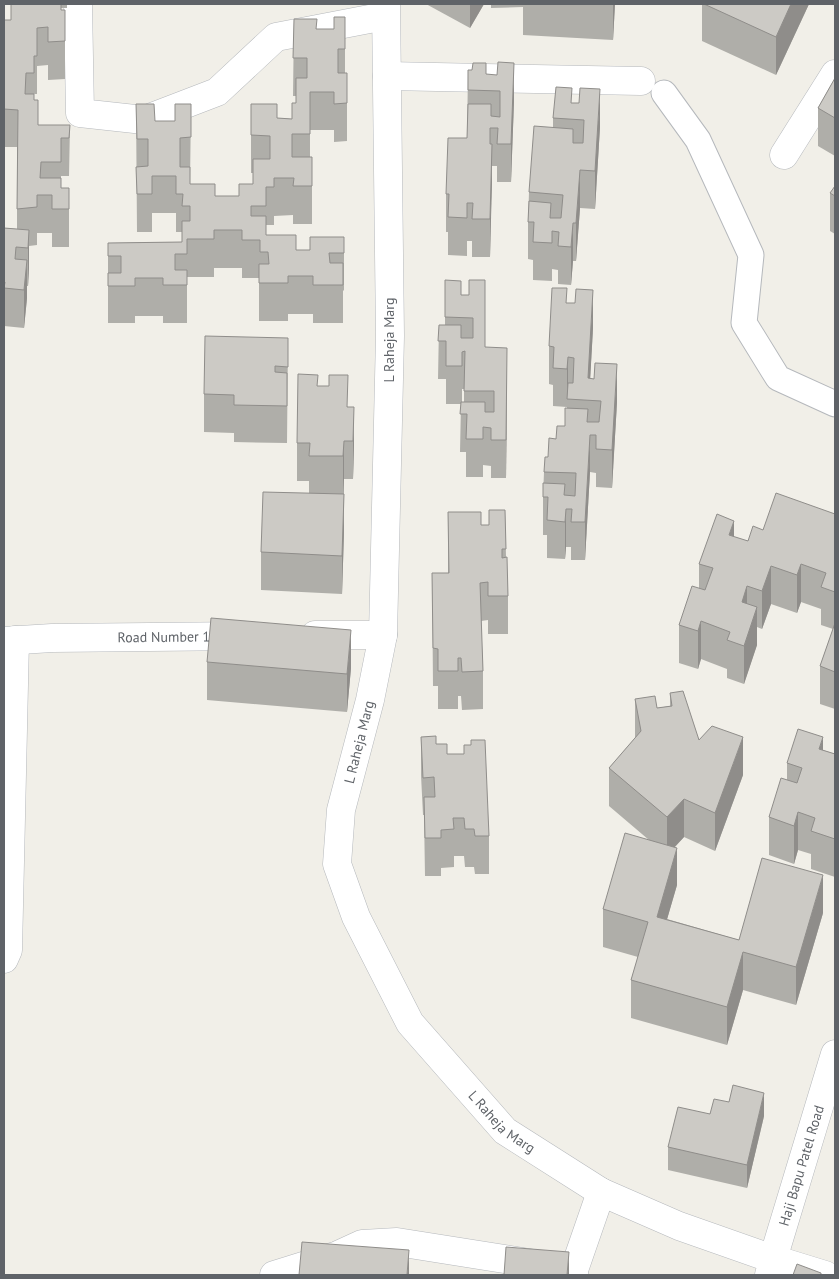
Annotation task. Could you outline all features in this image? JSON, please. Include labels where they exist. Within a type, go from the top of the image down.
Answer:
[{"type":"street","points":[[78,4],[80,113],[144,120],[217,92],[276,37],[386,10]]},
{"type":"street","name":"L Raheja Marg","points":[[386,10],[390,336],[383,635],[370,700],[341,810],[337,864],[356,917],[410,1023],[505,1131],[601,1192],[771,1267],[825,1275]]},
{"type":"street","points":[[784,155],[835,74]]},
{"type":"street","points":[[387,76],[653,87],[698,140],[751,255],[744,323],[778,378],[835,404]]},
{"type":"street","name":"Road Number 1","points":[[9,640],[383,635]]},
{"type":"street","points":[[4,959],[8,950],[9,640]]},
{"type":"street","name":"Haji Bapu Patel Road","points":[[771,1267],[835,1054]]},
{"type":"street","points":[[274,1275],[338,1255],[362,1244],[397,1242],[574,1273],[601,1192]]},
{"type":"building","points":[[11,4],[61,4],[61,10],[65,10],[65,41],[48,42],[48,27],[37,28],[37,56],[34,56],[34,73],[26,73],[25,94],[34,94],[34,100],[38,100],[38,125],[70,125],[69,138],[61,138],[61,162],[41,162],[40,178],[61,178],[61,188],[69,188],[69,209],[52,209],[52,195],[37,195],[37,207],[17,209],[18,110],[4,109],[4,20],[11,20]]},
{"type":"building","points":[[704,4],[791,4],[776,37]]},
{"type":"building","points":[[334,17],[345,17],[345,49],[338,49],[338,73],[347,73],[347,103],[334,104],[334,92],[310,92],[310,134],[292,134],[292,157],[312,157],[312,186],[293,186],[294,178],[274,178],[274,187],[266,187],[266,206],[251,206],[251,216],[266,216],[266,235],[296,235],[296,250],[310,250],[310,237],[344,237],[344,253],[329,253],[330,263],[343,263],[343,285],[313,285],[313,276],[288,276],[288,283],[259,283],[259,264],[269,264],[268,252],[260,252],[260,240],[242,240],[242,230],[214,230],[214,239],[187,239],[187,254],[175,254],[175,270],[187,270],[187,285],[163,285],[163,278],[135,278],[135,286],[108,286],[108,273],[121,273],[121,256],[108,256],[108,243],[182,242],[182,221],[190,221],[190,206],[182,206],[183,194],[176,194],[176,176],[152,176],[152,194],[137,194],[136,167],[148,166],[148,139],[137,139],[136,104],[154,104],[155,121],[175,121],[175,104],[191,104],[191,137],[180,138],[180,167],[190,167],[190,184],[215,184],[215,196],[239,196],[239,184],[253,184],[253,159],[270,159],[270,136],[251,135],[251,104],[277,104],[277,118],[292,119],[292,103],[296,103],[296,78],[307,78],[307,58],[293,58],[294,19],[317,19],[316,29],[334,29]]},
{"type":"building","points":[[498,62],[514,63],[511,144],[497,144],[498,128],[490,128],[490,144],[492,144],[490,219],[472,219],[473,203],[467,203],[467,218],[448,217],[449,194],[446,194],[448,138],[467,138],[468,104],[491,104],[491,116],[500,117],[500,91],[468,90],[468,70],[472,70],[473,63],[486,63],[486,74],[497,75]]},
{"type":"building","points":[[835,78],[835,118],[818,108]]},
{"type":"building","points":[[556,87],[572,88],[571,103],[579,103],[580,88],[600,89],[595,171],[580,170],[576,223],[573,223],[571,247],[558,246],[559,232],[552,231],[552,243],[533,242],[534,222],[528,222],[529,201],[551,203],[550,218],[561,218],[563,195],[529,192],[534,126],[573,129],[573,143],[583,143],[584,120],[553,118]]},
{"type":"building","points":[[835,186],[835,196],[830,193]]},
{"type":"building","points":[[4,228],[29,230],[28,248],[16,247],[15,259],[27,260],[24,290],[4,288]]},
{"type":"building","points":[[445,280],[461,281],[461,295],[469,295],[469,280],[485,280],[485,347],[507,348],[506,440],[491,440],[491,428],[483,427],[483,439],[466,439],[467,414],[460,414],[461,402],[485,402],[485,412],[494,412],[494,391],[464,391],[465,351],[462,352],[462,366],[446,366],[446,341],[438,341],[439,325],[461,325],[461,338],[473,338],[473,318],[445,317]]},
{"type":"building","points":[[552,288],[567,288],[566,303],[575,303],[576,289],[593,290],[588,378],[594,379],[595,363],[617,364],[612,450],[596,449],[596,435],[590,435],[585,522],[571,522],[572,509],[566,509],[565,522],[547,520],[548,497],[543,497],[543,483],[565,484],[564,495],[575,496],[576,473],[544,472],[545,457],[548,457],[549,438],[556,439],[557,426],[565,426],[565,408],[588,409],[587,422],[599,422],[601,401],[567,399],[568,383],[573,383],[574,358],[568,357],[567,369],[553,368],[554,347],[549,346]]},
{"type":"building","points":[[205,336],[288,338],[288,367],[275,366],[275,372],[287,373],[287,406],[234,405],[234,395],[204,394]]},
{"type":"building","points":[[298,374],[318,375],[317,386],[329,386],[329,375],[348,375],[347,407],[354,407],[353,441],[344,441],[343,456],[309,456],[310,443],[297,443]]},
{"type":"building","points":[[263,492],[344,494],[342,556],[261,552]]},
{"type":"building","points":[[776,493],[835,514],[835,592],[821,587],[826,573],[801,564],[797,575],[771,566],[762,591],[747,586],[742,602],[757,607],[744,646],[727,640],[730,632],[701,621],[698,631],[679,625],[692,586],[705,590],[713,568],[699,564],[717,514],[734,521],[729,535],[748,541],[753,526],[763,530]]},
{"type":"building","points":[[489,510],[505,510],[506,549],[502,549],[502,558],[507,557],[508,596],[488,596],[488,582],[480,583],[483,671],[462,672],[461,658],[458,658],[458,671],[438,671],[438,649],[433,648],[432,573],[449,573],[448,512],[481,512],[481,525],[489,525]]},
{"type":"building","points":[[211,618],[351,630],[347,674],[207,662]]},
{"type":"building","points":[[835,623],[835,672],[820,666]]},
{"type":"building","points":[[683,691],[699,740],[712,726],[743,737],[715,813],[684,799],[667,817],[609,768],[641,731],[635,699],[655,696],[657,708],[672,706],[670,693]]},
{"type":"building","points":[[798,729],[823,737],[819,749],[835,754],[835,839],[811,831],[815,818],[798,812],[794,826],[769,817],[781,778],[797,783],[802,768],[787,763]]},
{"type":"building","points":[[436,736],[436,744],[447,744],[447,754],[464,754],[464,745],[471,745],[471,740],[485,740],[489,836],[475,836],[474,829],[465,829],[464,818],[453,818],[454,829],[441,830],[441,838],[425,838],[424,797],[435,797],[434,777],[423,778],[421,737]]},
{"type":"building","points":[[625,833],[677,848],[657,917],[739,940],[762,858],[823,875],[796,967],[743,952],[727,1007],[631,980],[648,922],[603,909]]},
{"type":"building","points":[[733,1085],[764,1093],[747,1165],[668,1147],[678,1107],[710,1114],[714,1099],[729,1102]]},
{"type":"building","points":[[302,1242],[409,1250],[407,1275],[299,1275]]},
{"type":"building","points":[[506,1247],[569,1252],[567,1275],[504,1275]]},
{"type":"building","points":[[797,1264],[821,1273],[821,1275],[793,1275]]}]
